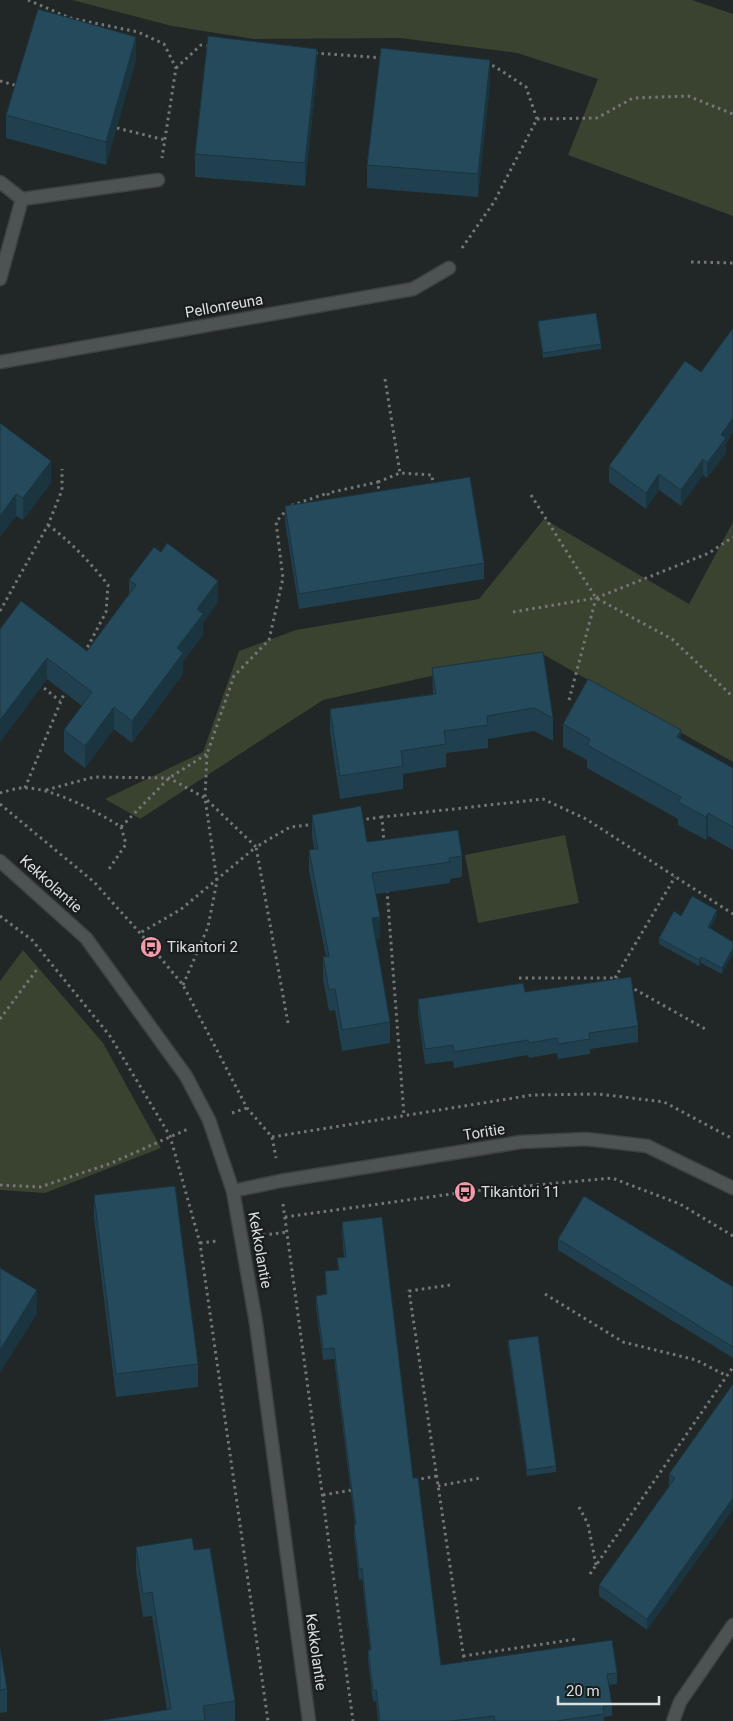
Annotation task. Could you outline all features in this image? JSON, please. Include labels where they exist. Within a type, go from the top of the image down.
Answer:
[{"type":"street","points":[[0,182],[22,199],[158,180]]},
{"type":"street","points":[[0,279],[22,199]]},
{"type":"street","name":"Pellonreuna","points":[[0,362],[414,289],[449,268]]},
{"type":"street","name":"Kekkolantie","points":[[0,861],[86,938],[186,1076],[209,1120],[233,1191],[256,1323],[309,1721]]},
{"type":"street","name":"Toritie","points":[[233,1191],[280,1181],[521,1142],[586,1138],[647,1146],[733,1188]]},
{"type":"street","points":[[673,1721],[680,1702],[733,1625]]},
{"type":"path","points":[[28,0],[70,18],[138,32],[164,44],[176,68],[158,180]]},
{"type":"path","points":[[176,68],[201,45],[211,46]]},
{"type":"path","points":[[308,53],[387,58]]},
{"type":"path","points":[[449,268],[494,202],[537,119],[526,87],[494,66],[484,66]]},
{"type":"path","points":[[0,81],[22,86]]},
{"type":"path","points":[[537,119],[597,118],[633,98],[688,96],[733,114]]},
{"type":"path","points":[[117,128],[165,140]]},
{"type":"path","points":[[691,262],[733,263]]},
{"type":"path","points":[[385,379],[400,473]]},
{"type":"path","points":[[0,611],[48,525],[62,490],[62,469]]},
{"type":"path","points":[[183,985],[208,927],[217,881],[205,798],[206,754],[234,676],[269,640],[283,578],[276,522],[290,506],[328,493],[378,482],[400,473],[432,475],[434,495]]},
{"type":"path","points":[[378,482],[379,499]]},
{"type":"path","points":[[328,493],[330,510]]},
{"type":"path","points":[[531,495],[596,598],[672,639],[733,697]]},
{"type":"path","points":[[48,525],[62,535],[91,562],[108,584],[106,612],[83,656]]},
{"type":"path","points":[[513,612],[596,598],[709,553],[733,537]]},
{"type":"path","points":[[569,700],[596,598]]},
{"type":"path","points":[[37,683],[60,701]]},
{"type":"path","points":[[25,788],[60,701],[68,686]]},
{"type":"path","points":[[121,827],[169,778],[206,754]]},
{"type":"path","points":[[46,790],[94,777],[169,778],[205,798],[256,847],[288,1022]]},
{"type":"path","points":[[0,793],[25,788],[46,790],[104,815],[121,827],[126,844],[107,872]]},
{"type":"path","points":[[354,820],[543,798],[586,820],[733,914]]},
{"type":"path","points":[[382,817],[384,847]]},
{"type":"path","points":[[140,933],[180,910],[256,847],[290,827],[318,824]]},
{"type":"path","points":[[615,978],[675,877]]},
{"type":"path","points":[[387,887],[404,1116]]},
{"type":"path","points":[[0,916],[32,940],[110,1036],[170,1136],[200,1243],[268,1721]]},
{"type":"path","points":[[0,1019],[38,968]]},
{"type":"path","points":[[519,978],[615,978],[707,1030]]},
{"type":"path","points":[[272,1138],[532,1095],[599,1094],[664,1102],[733,1139]]},
{"type":"path","points":[[0,1185],[40,1186],[109,1164],[170,1136]]},
{"type":"path","points":[[285,1216],[474,1191],[612,1178],[680,1204],[733,1236]]},
{"type":"path","points":[[450,1285],[410,1291],[466,1673]]},
{"type":"path","points":[[545,1294],[623,1342],[696,1360],[727,1376]]},
{"type":"path","points":[[590,1574],[733,1368]]},
{"type":"path","points":[[408,1481],[437,1476]]},
{"type":"path","points":[[438,1486],[480,1478]]},
{"type":"path","points":[[323,1495],[361,1489]]},
{"type":"path","points":[[579,1507],[588,1524],[596,1566]]},
{"type":"path","points":[[463,1656],[576,1639]]},
{"type":"green space","points":[[72,0],[692,0],[733,14],[733,216],[568,155],[598,79],[517,53],[400,38],[254,39],[172,26]]},
{"type":"green space","points":[[544,519],[689,604],[733,522],[733,762],[539,652],[323,700],[140,819],[105,799],[203,752],[239,651],[296,630],[479,599]]},
{"type":"green space","points":[[565,835],[579,903],[478,923],[465,855]]},
{"type":"green space","points":[[23,950],[103,1043],[161,1148],[45,1193],[0,1190],[0,981]]},
{"type":"building","points":[[38,9],[136,37],[106,142],[6,115]]},
{"type":"building","points":[[208,36],[317,49],[305,163],[195,154]]},
{"type":"building","points":[[381,48],[490,60],[478,174],[367,165]]},
{"type":"building","points":[[596,313],[601,344],[543,353],[538,321]]},
{"type":"building","points":[[733,328],[733,418],[721,435],[726,438],[707,463],[703,459],[681,490],[659,474],[646,493],[609,466],[685,361],[701,372]]},
{"type":"building","points":[[0,423],[51,461],[23,498],[16,494],[0,516]]},
{"type":"building","points":[[470,477],[484,563],[299,594],[285,506]]},
{"type":"building","points":[[167,543],[218,581],[197,609],[203,614],[177,648],[183,653],[132,721],[114,707],[85,746],[64,730],[92,692],[47,658],[0,720],[0,629],[21,601],[87,651],[136,585],[129,580],[154,547],[161,552]]},
{"type":"building","points":[[543,652],[553,718],[534,708],[487,716],[488,725],[444,731],[446,744],[401,751],[403,766],[340,776],[330,709],[436,694],[432,668]]},
{"type":"building","points":[[588,679],[681,730],[677,737],[733,768],[733,827],[708,813],[706,817],[678,802],[681,797],[587,745],[590,739],[563,724]]},
{"type":"building","points":[[361,806],[367,842],[458,830],[462,856],[449,858],[450,862],[372,873],[380,917],[372,918],[390,1022],[342,1030],[335,989],[329,990],[323,957],[329,956],[309,850],[318,849],[312,815]]},
{"type":"building","points":[[692,896],[717,910],[708,927],[733,942],[733,948],[722,968],[701,957],[699,960],[659,938],[674,911],[681,916]]},
{"type":"building","points":[[631,977],[638,1026],[589,1033],[590,1039],[558,1044],[557,1038],[529,1043],[528,1040],[454,1052],[453,1045],[425,1049],[418,999],[523,983],[525,992]]},
{"type":"building","points":[[175,1186],[198,1364],[116,1374],[94,1195]]},
{"type":"building","points":[[584,1196],[733,1287],[733,1347],[558,1239]]},
{"type":"building","points":[[382,1217],[413,1478],[418,1478],[441,1665],[612,1640],[617,1673],[607,1674],[612,1705],[603,1706],[604,1714],[557,1721],[495,1721],[494,1716],[451,1721],[380,1721],[376,1690],[373,1690],[368,1650],[371,1650],[362,1568],[359,1569],[354,1525],[356,1524],[334,1348],[323,1349],[316,1296],[327,1294],[325,1271],[339,1270],[337,1258],[346,1257],[342,1222]]},
{"type":"building","points":[[0,1268],[37,1290],[0,1350]]},
{"type":"building","points":[[538,1336],[556,1466],[527,1470],[508,1340]]},
{"type":"building","points":[[733,1384],[733,1498],[647,1619],[599,1585],[675,1478],[669,1474]]},
{"type":"building","points":[[192,1538],[194,1550],[210,1548],[235,1701],[203,1706],[205,1721],[98,1721],[171,1709],[152,1592],[143,1594],[136,1547]]},
{"type":"building","points":[[0,1647],[7,1689],[0,1690]]},
{"type":"place","name":"Tikantori 2","points":[[151,947]]},
{"type":"place","name":"Tikantori 11","points":[[465,1192]]}]
